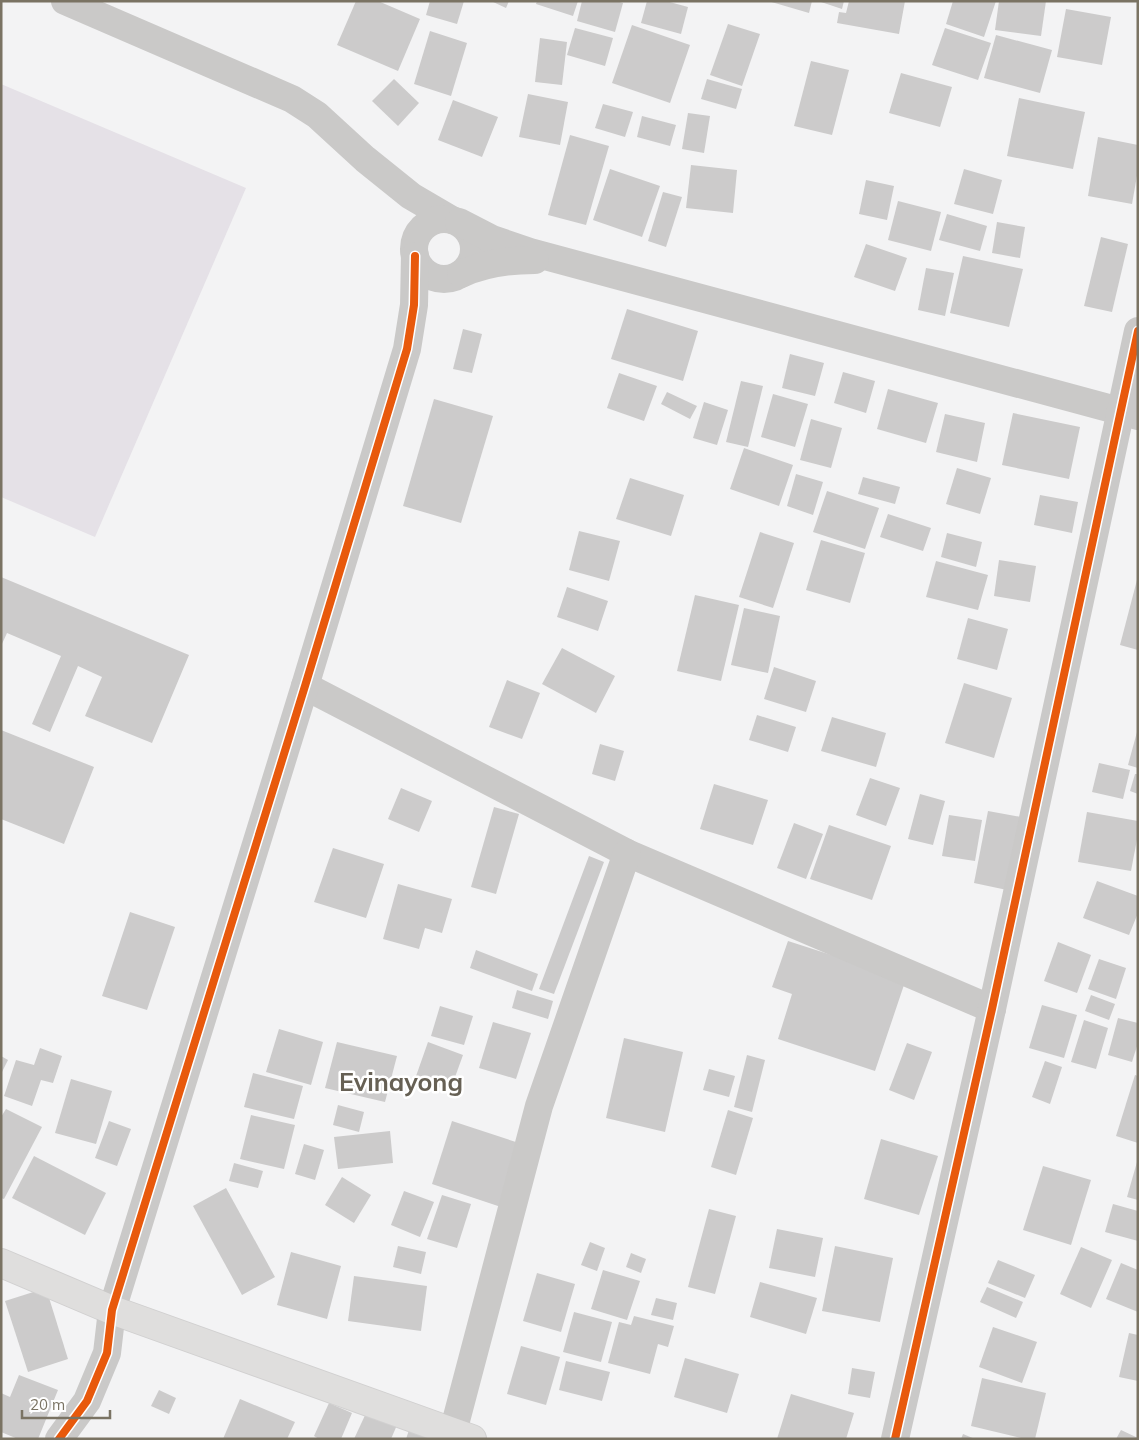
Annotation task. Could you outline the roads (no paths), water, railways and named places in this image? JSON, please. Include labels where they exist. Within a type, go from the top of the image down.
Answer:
[{"type":"street","points":[[65,1],[292,99],[317,115],[365,159],[411,196],[492,239],[559,260],[1130,414]]},
{"type":"street","points":[[365,159],[392,196],[406,221],[417,263],[423,271],[431,276],[441,279],[456,276],[495,262],[559,260]]},
{"type":"street","points":[[59,1439],[87,1401],[107,1353],[112,1310],[407,349],[414,304],[414,253],[418,233],[425,225],[439,219],[455,221],[470,233],[474,250],[473,258],[468,267],[456,276],[436,297],[407,349]]},
{"type":"street","points":[[895,1439],[992,1009],[1130,414],[1138,331]]},
{"type":"street","points":[[305,686],[627,853],[992,1009]]},
{"type":"street","points":[[1,1263],[112,1310],[463,1435],[538,1106],[627,853]]},
{"type":"district","name":"Evinayong","points":[[401,1082]]}]
